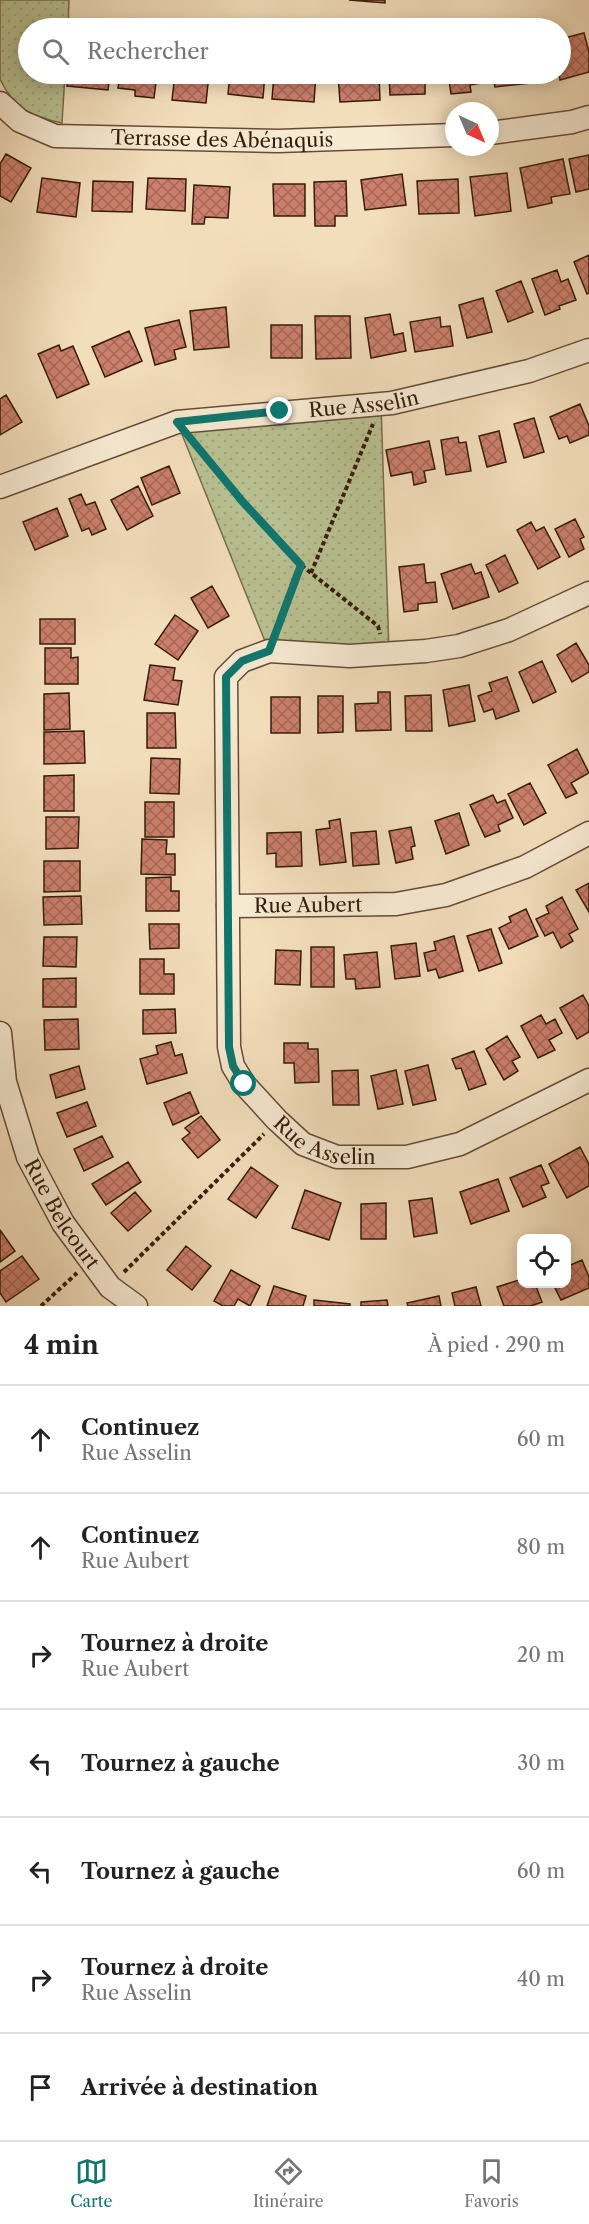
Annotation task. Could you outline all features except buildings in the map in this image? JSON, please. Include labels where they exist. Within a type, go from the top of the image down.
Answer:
[{"type":"street","name":"Terrasse des Abénaquis","points":[[0,103],[20,121],[55,136],[278,141],[445,135]]},
{"type":"street","points":[[499,133],[560,124],[589,117]]},
{"type":"street","name":"Rue Asselin","points":[[0,487],[177,422],[381,404],[529,371],[589,350]]},
{"type":"street","name":"Rue Aubert","points":[[589,593],[508,630],[459,646],[426,651],[350,656],[269,651],[242,661],[226,677],[228,906],[396,904],[446,896],[525,867],[589,833]]},
{"type":"street","name":"Rue Asselin","points":[[228,906],[229,1047],[233,1066],[244,1084],[303,1144],[337,1157],[407,1157],[460,1144],[589,1080]]},
{"type":"street","name":"Rue Belcourt","points":[[0,1033],[4,1082],[28,1157],[63,1223],[90,1261],[110,1287],[136,1306]]},
{"type":"path","points":[[311,573],[381,404]]},
{"type":"path","points":[[177,422],[242,501],[301,565],[378,626],[382,653]]},
{"type":"path","points":[[269,651],[301,565]]},
{"type":"path","points":[[110,1287],[277,1120]]},
{"type":"path","points":[[41,1306],[90,1261]]},
{"type":"green space","points":[[0,0],[69,0],[68,18],[18,18],[18,84],[64,84],[62,123],[42,118],[25,110],[11,98],[0,79]]},
{"type":"green space","points":[[381,404],[389,652],[269,651],[177,422]]},
{"type":"route","points":[[244,1084],[233,1066],[229,1047],[226,677],[242,661],[269,651],[301,565],[242,501],[177,422],[280,411]]}]
